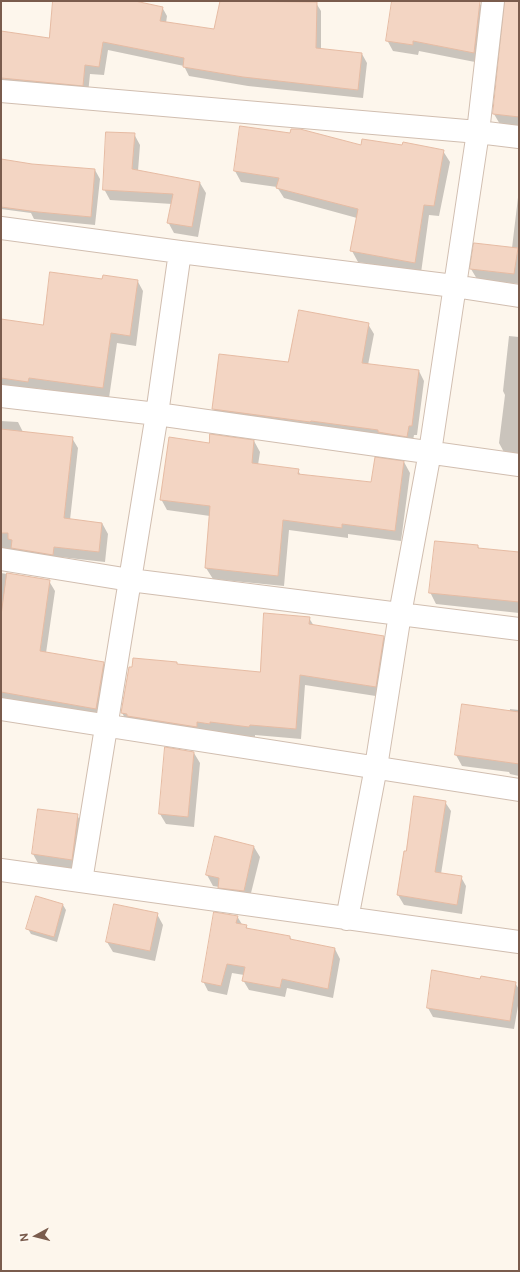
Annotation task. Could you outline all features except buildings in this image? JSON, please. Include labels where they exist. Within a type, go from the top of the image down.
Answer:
[{"type":"street","points":[[346,919],[376,768],[400,614],[430,452],[478,132],[493,1]]},
{"type":"street","points":[[1,91],[478,132],[519,137]]},
{"type":"street","points":[[1,228],[454,286],[519,296]]},
{"type":"street","points":[[81,881],[157,414],[180,252]]},
{"type":"street","points":[[1,396],[157,414],[519,464]]},
{"type":"street","points":[[1,559],[130,580],[519,629]]},
{"type":"street","points":[[1,709],[519,790]]},
{"type":"street","points":[[1,870],[519,942]]}]
